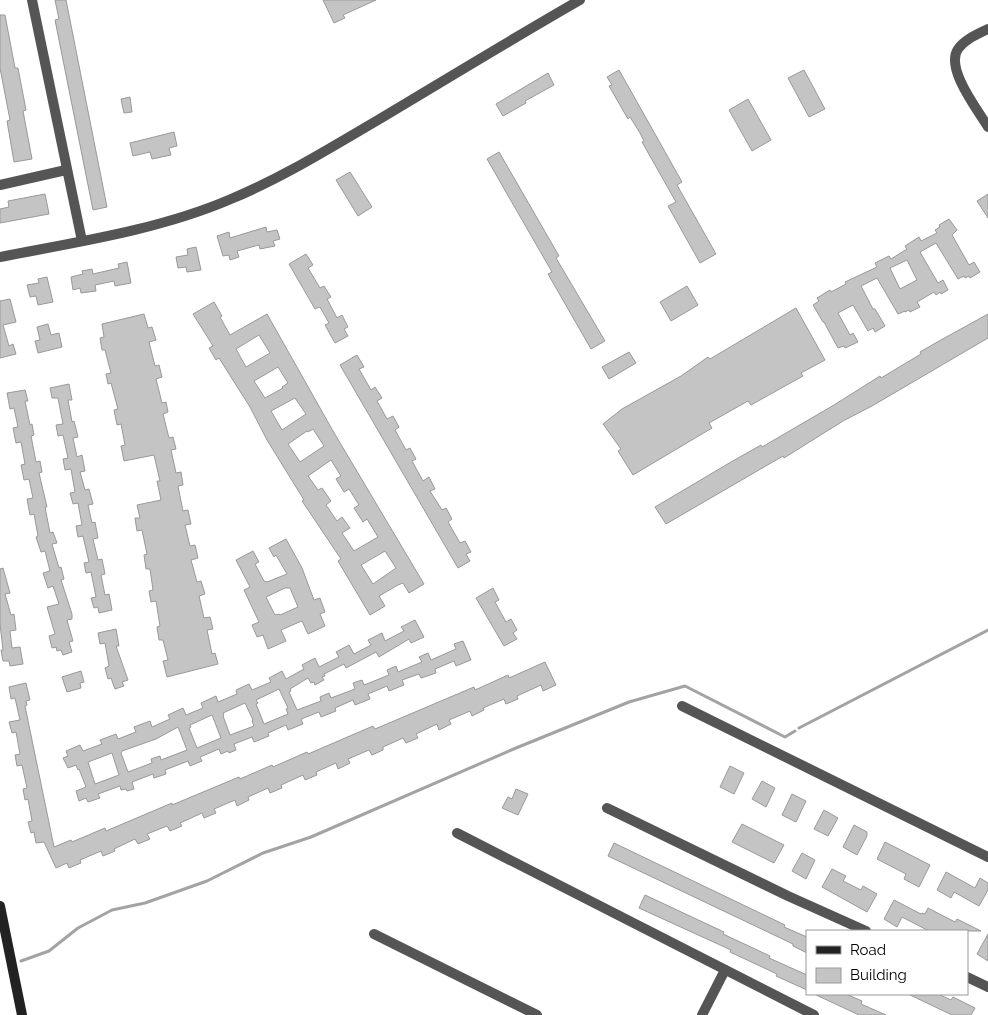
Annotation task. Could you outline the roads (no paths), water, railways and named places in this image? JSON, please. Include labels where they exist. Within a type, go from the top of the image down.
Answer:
[{"type":"main road","points":[[0,906],[4,946],[22,1015]]},
{"type":"street","points":[[32,0],[82,241]]},
{"type":"street","points":[[0,257],[153,225],[231,200],[333,146],[580,0]]},
{"type":"street","points":[[988,29],[964,42],[956,53],[954,63],[962,84],[988,127]]},
{"type":"street","points":[[0,185],[66,170]]},
{"type":"street","points":[[682,706],[988,857]]},
{"type":"street","points":[[607,808],[788,896],[864,930]]},
{"type":"street","points":[[457,832],[814,1015]]},
{"type":"street","points":[[374,934],[537,1015]]},
{"type":"street","points":[[702,1015],[725,970]]},
{"type":"street","points":[[968,977],[988,987]]},
{"type":"waterway","points":[[799,728],[988,630]]},
{"type":"waterway","points":[[21,961],[49,951],[78,928],[112,910],[145,903],[207,881],[263,853],[311,837],[516,748],[629,702],[685,686],[785,737],[795,731]]}]
